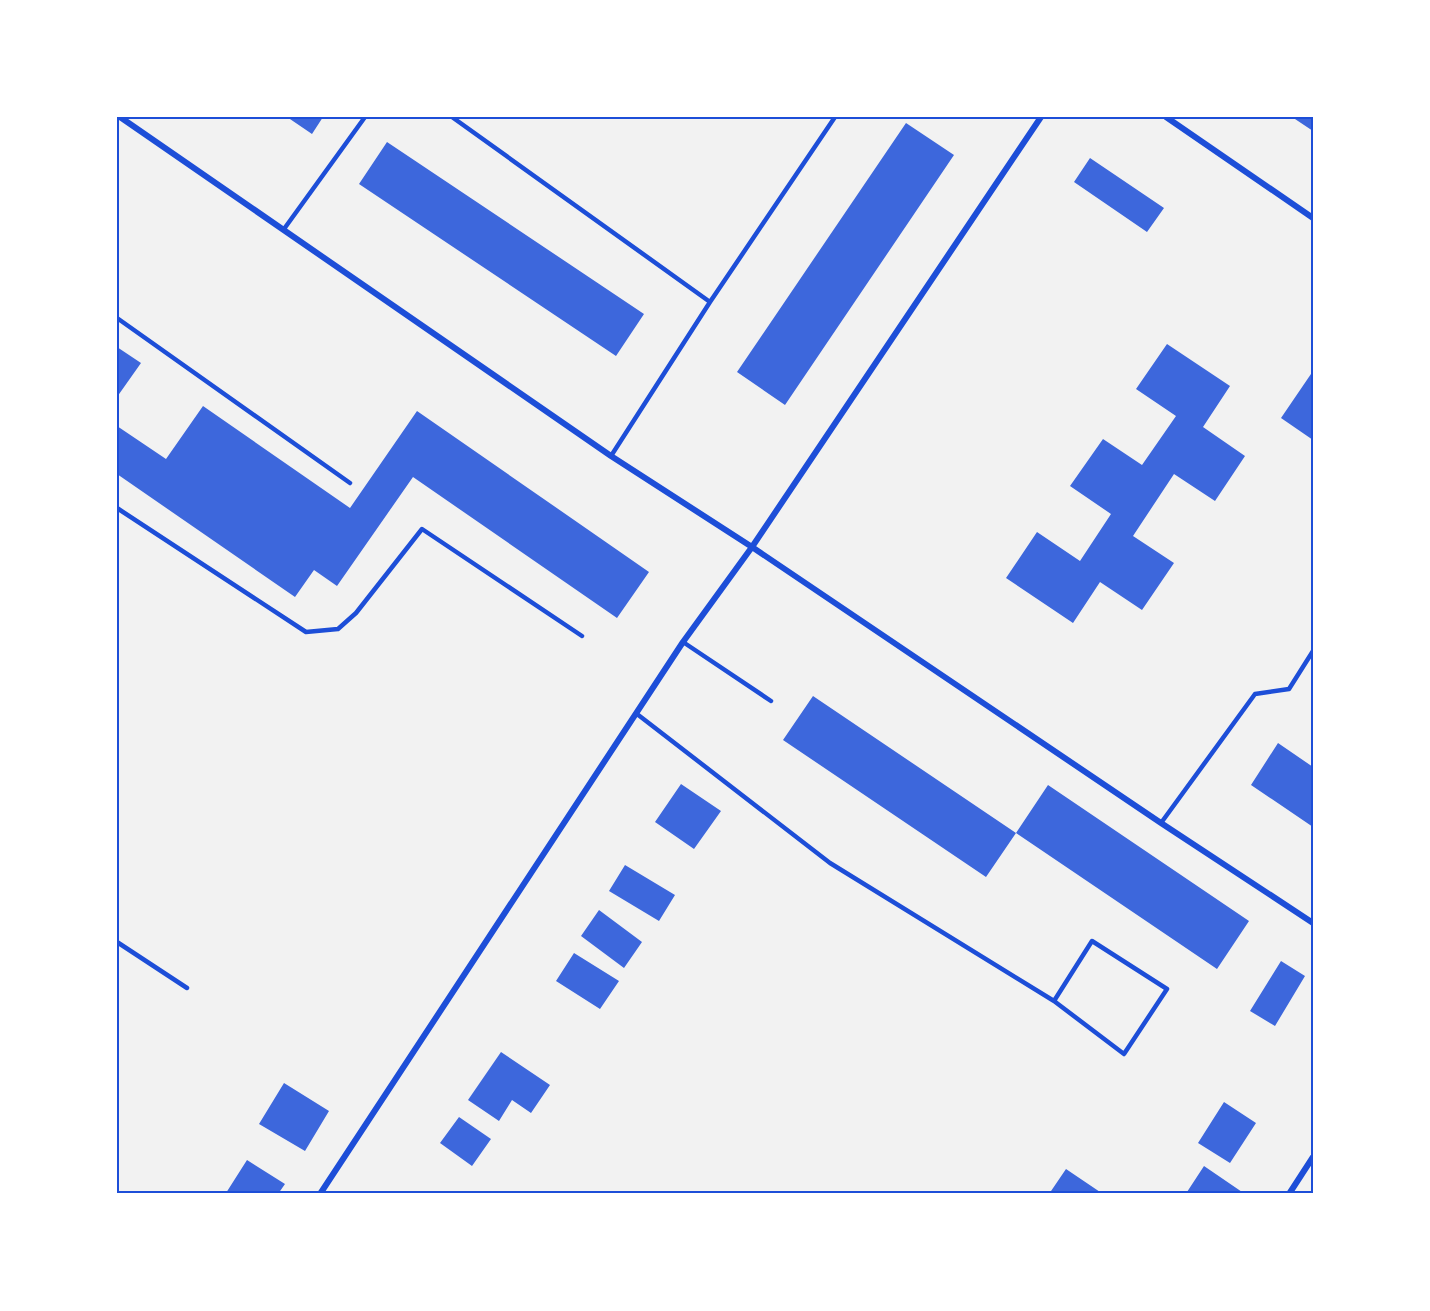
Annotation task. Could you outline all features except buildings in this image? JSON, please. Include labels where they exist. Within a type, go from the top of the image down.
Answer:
[{"type":"street","points":[[120,117],[611,456],[752,547],[1313,923]]},
{"type":"street","points":[[320,1194],[684,642],[752,547],[1041,117]]},
{"type":"street","points":[[1166,117],[1313,218]]},
{"type":"street","points":[[1289,1194],[1313,1157]]},
{"type":"lane","points":[[284,229],[365,117]]},
{"type":"lane","points":[[453,117],[710,302]]},
{"type":"lane","points":[[611,456],[710,302],[835,117]]},
{"type":"lane","points":[[117,318],[351,483]]},
{"type":"lane","points":[[117,508],[306,632],[338,629],[356,613],[422,529],[582,636]]},
{"type":"lane","points":[[684,642],[771,701]]},
{"type":"lane","points":[[1161,823],[1255,694],[1289,689],[1313,651]]},
{"type":"lane","points":[[637,714],[830,863],[1054,1001],[1124,1054],[1167,989],[1092,941],[1054,1001]]},
{"type":"lane","points":[[117,942],[187,988]]}]
